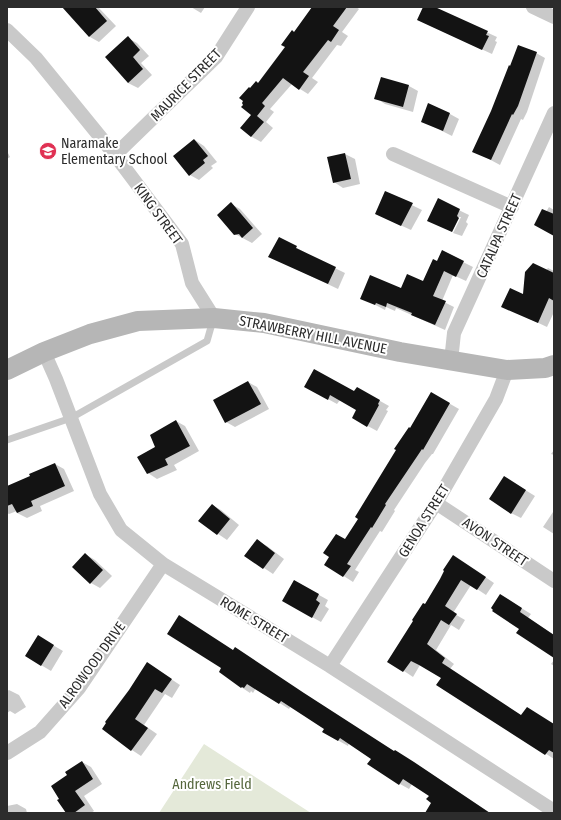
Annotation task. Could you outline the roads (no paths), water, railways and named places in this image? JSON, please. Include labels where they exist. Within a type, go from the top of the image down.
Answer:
[{"type":"main road","name":"STRAWBERRY HILL AVENUE","points":[[7,370],[44,352],[90,334],[138,321],[214,318],[264,323],[451,361],[507,370],[545,368],[554,365]]},
{"type":"street","name":"MAURICE STREET","points":[[115,155],[216,57],[248,7]]},
{"type":"street","points":[[532,7],[554,17]]},
{"type":"street","name":"KING STREET","points":[[7,30],[36,58],[115,155],[182,244],[192,283],[214,318]]},
{"type":"street","name":"CATALPA STREET","points":[[451,361],[454,333],[554,113]]},
{"type":"street","points":[[393,154],[512,207]]},
{"type":"street","name":"ROME STREET","points":[[44,352],[56,379],[100,494],[121,530],[163,564],[330,666],[554,811]]},
{"type":"street","name":"GENOA STREET","points":[[330,666],[436,503],[496,399],[507,370]]},
{"type":"street","name":"AVON STREET","points":[[436,503],[554,581]]},
{"type":"street","name":"ALROWOOD DRIVE","points":[[7,753],[40,732],[78,688],[163,564]]},
{"type":"lane","points":[[7,440],[71,418],[207,341],[214,318]]},
{"type":"place","name":"Naramake Elementary School","points":[[48,151]]},
{"type":"park label","name":"Andrews Field","points":[[212,784]]}]
